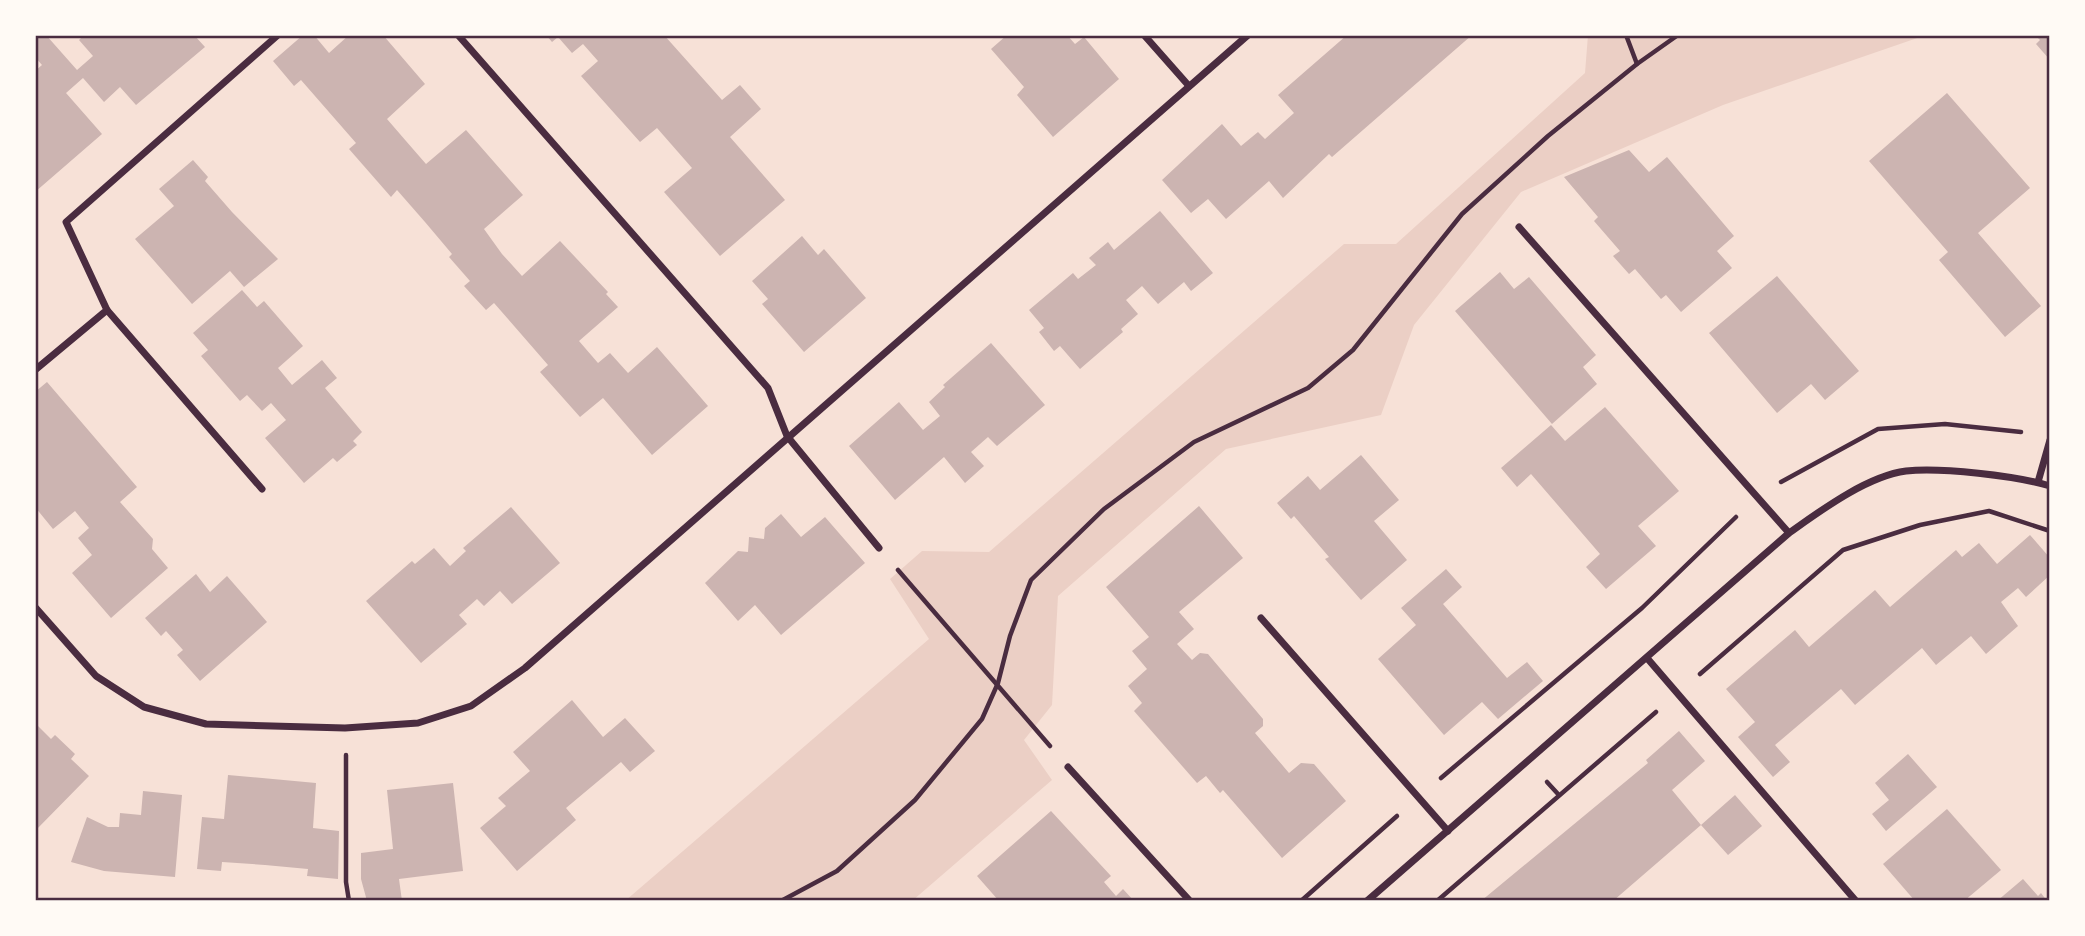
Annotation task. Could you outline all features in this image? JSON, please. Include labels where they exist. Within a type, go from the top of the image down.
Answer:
[{"type":"street","points":[[262,489],[107,310],[66,222],[278,35]]},
{"type":"street","points":[[458,35],[768,388],[787,436],[879,548]]},
{"type":"street","points":[[1144,35],[1189,86]]},
{"type":"street","points":[[35,607],[96,676],[144,707],[206,724],[345,728],[418,723],[471,706],[525,668],[1248,35]]},
{"type":"street","points":[[1519,227],[1789,533]]},
{"type":"street","points":[[35,370],[107,310]]},
{"type":"street","points":[[2038,482],[2050,440]]},
{"type":"street","points":[[1367,901],[1789,533],[1844,494],[1906,471],[1970,473],[2050,486]]},
{"type":"street","points":[[1261,618],[1448,831]]},
{"type":"street","points":[[1647,657],[1856,901]]},
{"type":"street","points":[[1068,767],[1190,901]]},
{"type":"path","points":[[1626,35],[1637,64]]},
{"type":"path","points":[[781,901],[838,871],[915,800],[982,719],[998,683],[1010,636],[1031,580],[1095,518],[1194,442],[1308,388],[1353,350],[1462,214],[1548,136],[1637,64],[1678,35]]},
{"type":"path","points":[[1437,901],[1843,550],[1920,525],[1989,511],[2050,531]]},
{"type":"path","points":[[879,548],[1068,767]]},
{"type":"path","points":[[345,728],[346,882],[349,901]]},
{"type":"shaded area","points":[[1588,35],[1926,35],[1723,105],[1521,192],[1414,325],[1381,415],[1226,449],[1058,596],[1052,705],[1024,740],[1052,780],[912,901],[625,901],[929,639],[890,579],[922,551],[989,552],[1344,244],[1396,244],[1585,73]]},
{"type":"building","points":[[35,35],[46,35],[77,70],[93,56],[79,40],[84,35],[194,35],[205,47],[136,105],[120,87],[104,102],[83,78],[66,93],[102,134],[35,192],[35,71],[42,65],[35,57]]},
{"type":"building","points":[[303,35],[314,35],[329,53],[349,35],[383,35],[425,84],[387,119],[426,164],[466,130],[523,195],[484,229],[502,254],[522,276],[560,241],[608,292],[606,294],[618,307],[579,341],[598,363],[610,353],[628,373],[657,347],[708,406],[652,455],[603,398],[580,417],[540,372],[548,365],[494,303],[486,310],[464,286],[470,281],[449,257],[452,254],[425,222],[397,190],[391,197],[349,149],[356,143],[301,80],[294,86],[273,61]]},
{"type":"building","points":[[546,35],[664,35],[722,100],[740,85],[761,109],[730,137],[785,200],[720,256],[664,192],[692,168],[657,128],[640,142],[581,76],[598,61],[583,44],[572,53],[558,37],[552,42]]},
{"type":"building","points":[[1007,35],[1067,35],[1075,44],[1084,37],[1119,79],[1053,137],[1017,95],[1024,87],[991,49]]},
{"type":"building","points":[[1347,35],[1472,35],[1332,157],[1329,154],[1283,198],[1269,181],[1226,219],[1208,199],[1191,213],[1162,180],[1222,124],[1241,146],[1258,132],[1265,139],[1294,113],[1278,95]]},
{"type":"building","points":[[2035,35],[2050,35],[2050,60],[2036,44],[2040,40]]},
{"type":"building","points":[[1947,93],[2030,188],[1978,233],[2041,306],[2005,337],[1939,260],[1948,252],[1869,161]]},
{"type":"building","points":[[1629,150],[1649,172],[1667,157],[1734,236],[1717,251],[1732,268],[1681,312],[1666,295],[1661,299],[1635,269],[1629,274],[1613,256],[1620,251],[1594,221],[1598,217],[1564,177]]},
{"type":"building","points":[[193,160],[208,177],[205,181],[278,259],[244,287],[230,271],[192,304],[135,239],[174,206],[159,189]]},
{"type":"building","points":[[1160,211],[1213,273],[1191,291],[1184,282],[1158,304],[1142,286],[1126,300],[1138,314],[1121,329],[1123,332],[1080,369],[1060,346],[1054,351],[1039,332],[1044,328],[1029,310],[1073,273],[1078,279],[1096,265],[1089,258],[1108,242],[1114,250]]},
{"type":"building","points":[[802,236],[818,255],[824,249],[866,298],[804,352],[762,304],[768,299],[752,281]]},
{"type":"building","points":[[1500,272],[1514,289],[1529,277],[1596,355],[1583,367],[1597,384],[1552,424],[1455,311]]},
{"type":"building","points":[[1777,276],[1859,371],[1825,400],[1811,384],[1777,413],[1709,333]]},
{"type":"building","points":[[242,290],[257,307],[264,301],[303,346],[278,368],[292,385],[322,360],[337,378],[325,388],[362,432],[353,441],[357,445],[337,462],[333,458],[304,483],[265,438],[286,420],[271,403],[262,411],[247,395],[240,401],[201,356],[208,350],[193,333]]},
{"type":"building","points":[[991,343],[1045,405],[997,446],[988,437],[971,452],[984,466],[965,483],[944,457],[895,500],[849,446],[899,402],[923,430],[940,416],[929,402],[945,387],[943,385]]},
{"type":"building","points":[[47,382],[137,487],[120,502],[153,539],[152,549],[168,568],[111,618],[72,573],[92,555],[78,538],[89,528],[75,511],[53,529],[35,507],[35,392]]},
{"type":"building","points":[[1605,407],[1679,491],[1638,526],[1656,546],[1606,589],[1586,567],[1600,554],[1531,474],[1517,487],[1501,468],[1551,425],[1565,441]]},
{"type":"building","points":[[1361,455],[1399,500],[1374,521],[1407,560],[1361,600],[1325,559],[1329,557],[1294,516],[1291,519],[1277,503],[1308,476],[1320,490]]},
{"type":"building","points":[[1199,506],[1243,558],[1179,612],[1194,629],[1177,644],[1192,660],[1200,653],[1208,654],[1263,719],[1263,726],[1255,733],[1289,773],[1301,763],[1314,764],[1346,801],[1282,858],[1223,790],[1220,793],[1206,776],[1197,783],[1134,711],[1142,703],[1128,686],[1147,669],[1132,651],[1149,637],[1106,587]]},
{"type":"building","points":[[511,507],[560,563],[512,604],[500,591],[484,606],[477,599],[459,615],[467,624],[421,663],[366,601],[412,561],[415,564],[434,548],[450,566],[466,551],[463,548]]},
{"type":"building","points":[[781,514],[801,537],[825,517],[865,563],[781,635],[755,605],[738,621],[705,583],[738,551],[748,552],[749,537],[764,539],[765,528]]},
{"type":"building","points":[[2030,535],[2050,558],[2050,575],[2026,597],[2018,588],[2001,602],[2018,626],[1986,654],[1971,636],[1936,665],[1922,648],[1855,705],[1841,689],[1775,745],[1790,762],[1773,777],[1738,737],[1755,722],[1726,689],[1795,630],[1809,647],[1875,590],[1890,607],[1956,550],[1962,557],[1979,543],[1997,564]]},
{"type":"building","points":[[1446,569],[1462,587],[1443,604],[1507,678],[1527,662],[1543,681],[1498,719],[1482,702],[1444,735],[1378,659],[1416,625],[1401,608]]},
{"type":"building","points":[[196,574],[210,592],[227,576],[267,622],[200,681],[177,655],[183,650],[166,631],[161,636],[145,618]]},
{"type":"building","points":[[572,700],[603,737],[625,718],[655,751],[630,772],[621,762],[566,808],[576,820],[517,871],[480,828],[506,806],[498,798],[530,771],[513,752]]},
{"type":"building","points":[[35,723],[51,739],[55,735],[75,754],[71,759],[89,776],[35,831]]},
{"type":"building","points":[[1679,731],[1705,761],[1672,790],[1701,825],[1613,901],[1481,901],[1648,763],[1646,760]]},
{"type":"building","points":[[1908,754],[1937,787],[1886,831],[1872,814],[1889,800],[1875,783]]},
{"type":"building","points":[[228,775],[316,783],[313,828],[339,831],[338,879],[307,876],[308,869],[265,865],[222,862],[221,871],[197,869],[202,817],[224,819]]},
{"type":"building","points":[[453,783],[463,871],[399,879],[402,901],[367,901],[361,879],[361,853],[393,849],[387,790]]},
{"type":"building","points":[[143,791],[182,795],[175,877],[104,871],[71,862],[87,817],[108,827],[119,827],[120,813],[141,815]]},
{"type":"building","points":[[1735,795],[1762,826],[1728,855],[1701,825]]},
{"type":"building","points":[[1947,809],[2001,870],[1964,901],[1915,901],[1883,864]]},
{"type":"building","points":[[1051,811],[1111,876],[1104,882],[1116,896],[1123,889],[1134,901],[999,901],[977,876]]},
{"type":"building","points":[[2023,879],[2038,896],[2041,893],[2047,901],[1997,901]]}]
